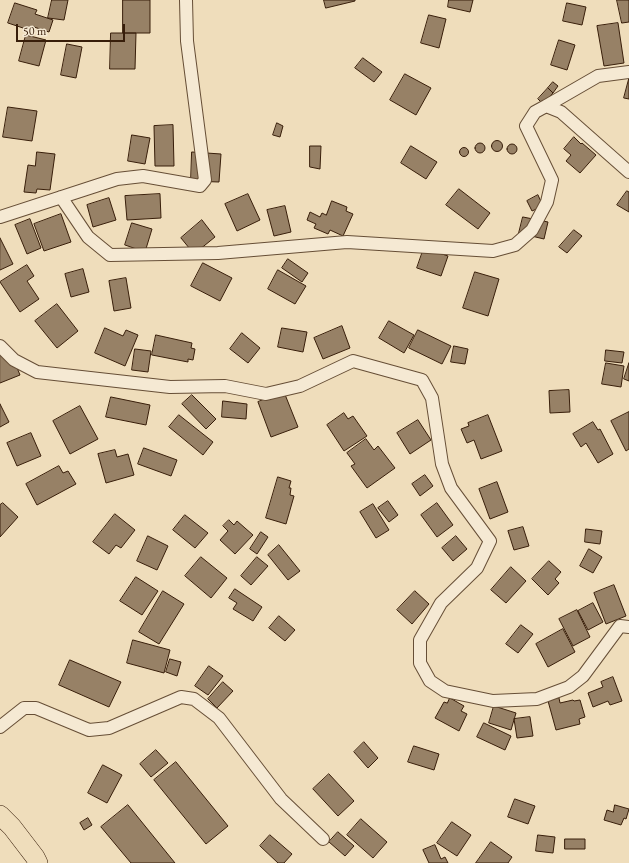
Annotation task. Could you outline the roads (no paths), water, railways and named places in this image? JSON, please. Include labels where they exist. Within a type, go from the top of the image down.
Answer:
[{"type":"highway","points":[[0,815],[12,827],[38,863]]},
{"type":"street","points":[[0,217],[117,179],[143,176],[200,186],[205,180],[187,41],[186,0]]},
{"type":"street","points":[[62,196],[88,237],[110,255],[218,253],[347,242],[493,251],[515,245],[532,230],[547,202],[552,180],[526,126],[535,112],[598,76],[629,72]]},
{"type":"street","points":[[546,106],[561,112],[629,172]]},
{"type":"street","points":[[0,346],[14,360],[37,372],[170,387],[225,386],[266,394],[300,386],[353,361],[422,380],[432,398],[442,464],[450,488],[490,541],[477,568],[441,603],[420,640],[420,663],[430,681],[445,691],[493,701],[537,699],[569,687],[583,676],[620,626],[629,627]]},
{"type":"street","points":[[0,727],[24,708],[36,708],[89,730],[109,728],[181,697],[194,699],[219,718],[281,799],[323,839]]}]
